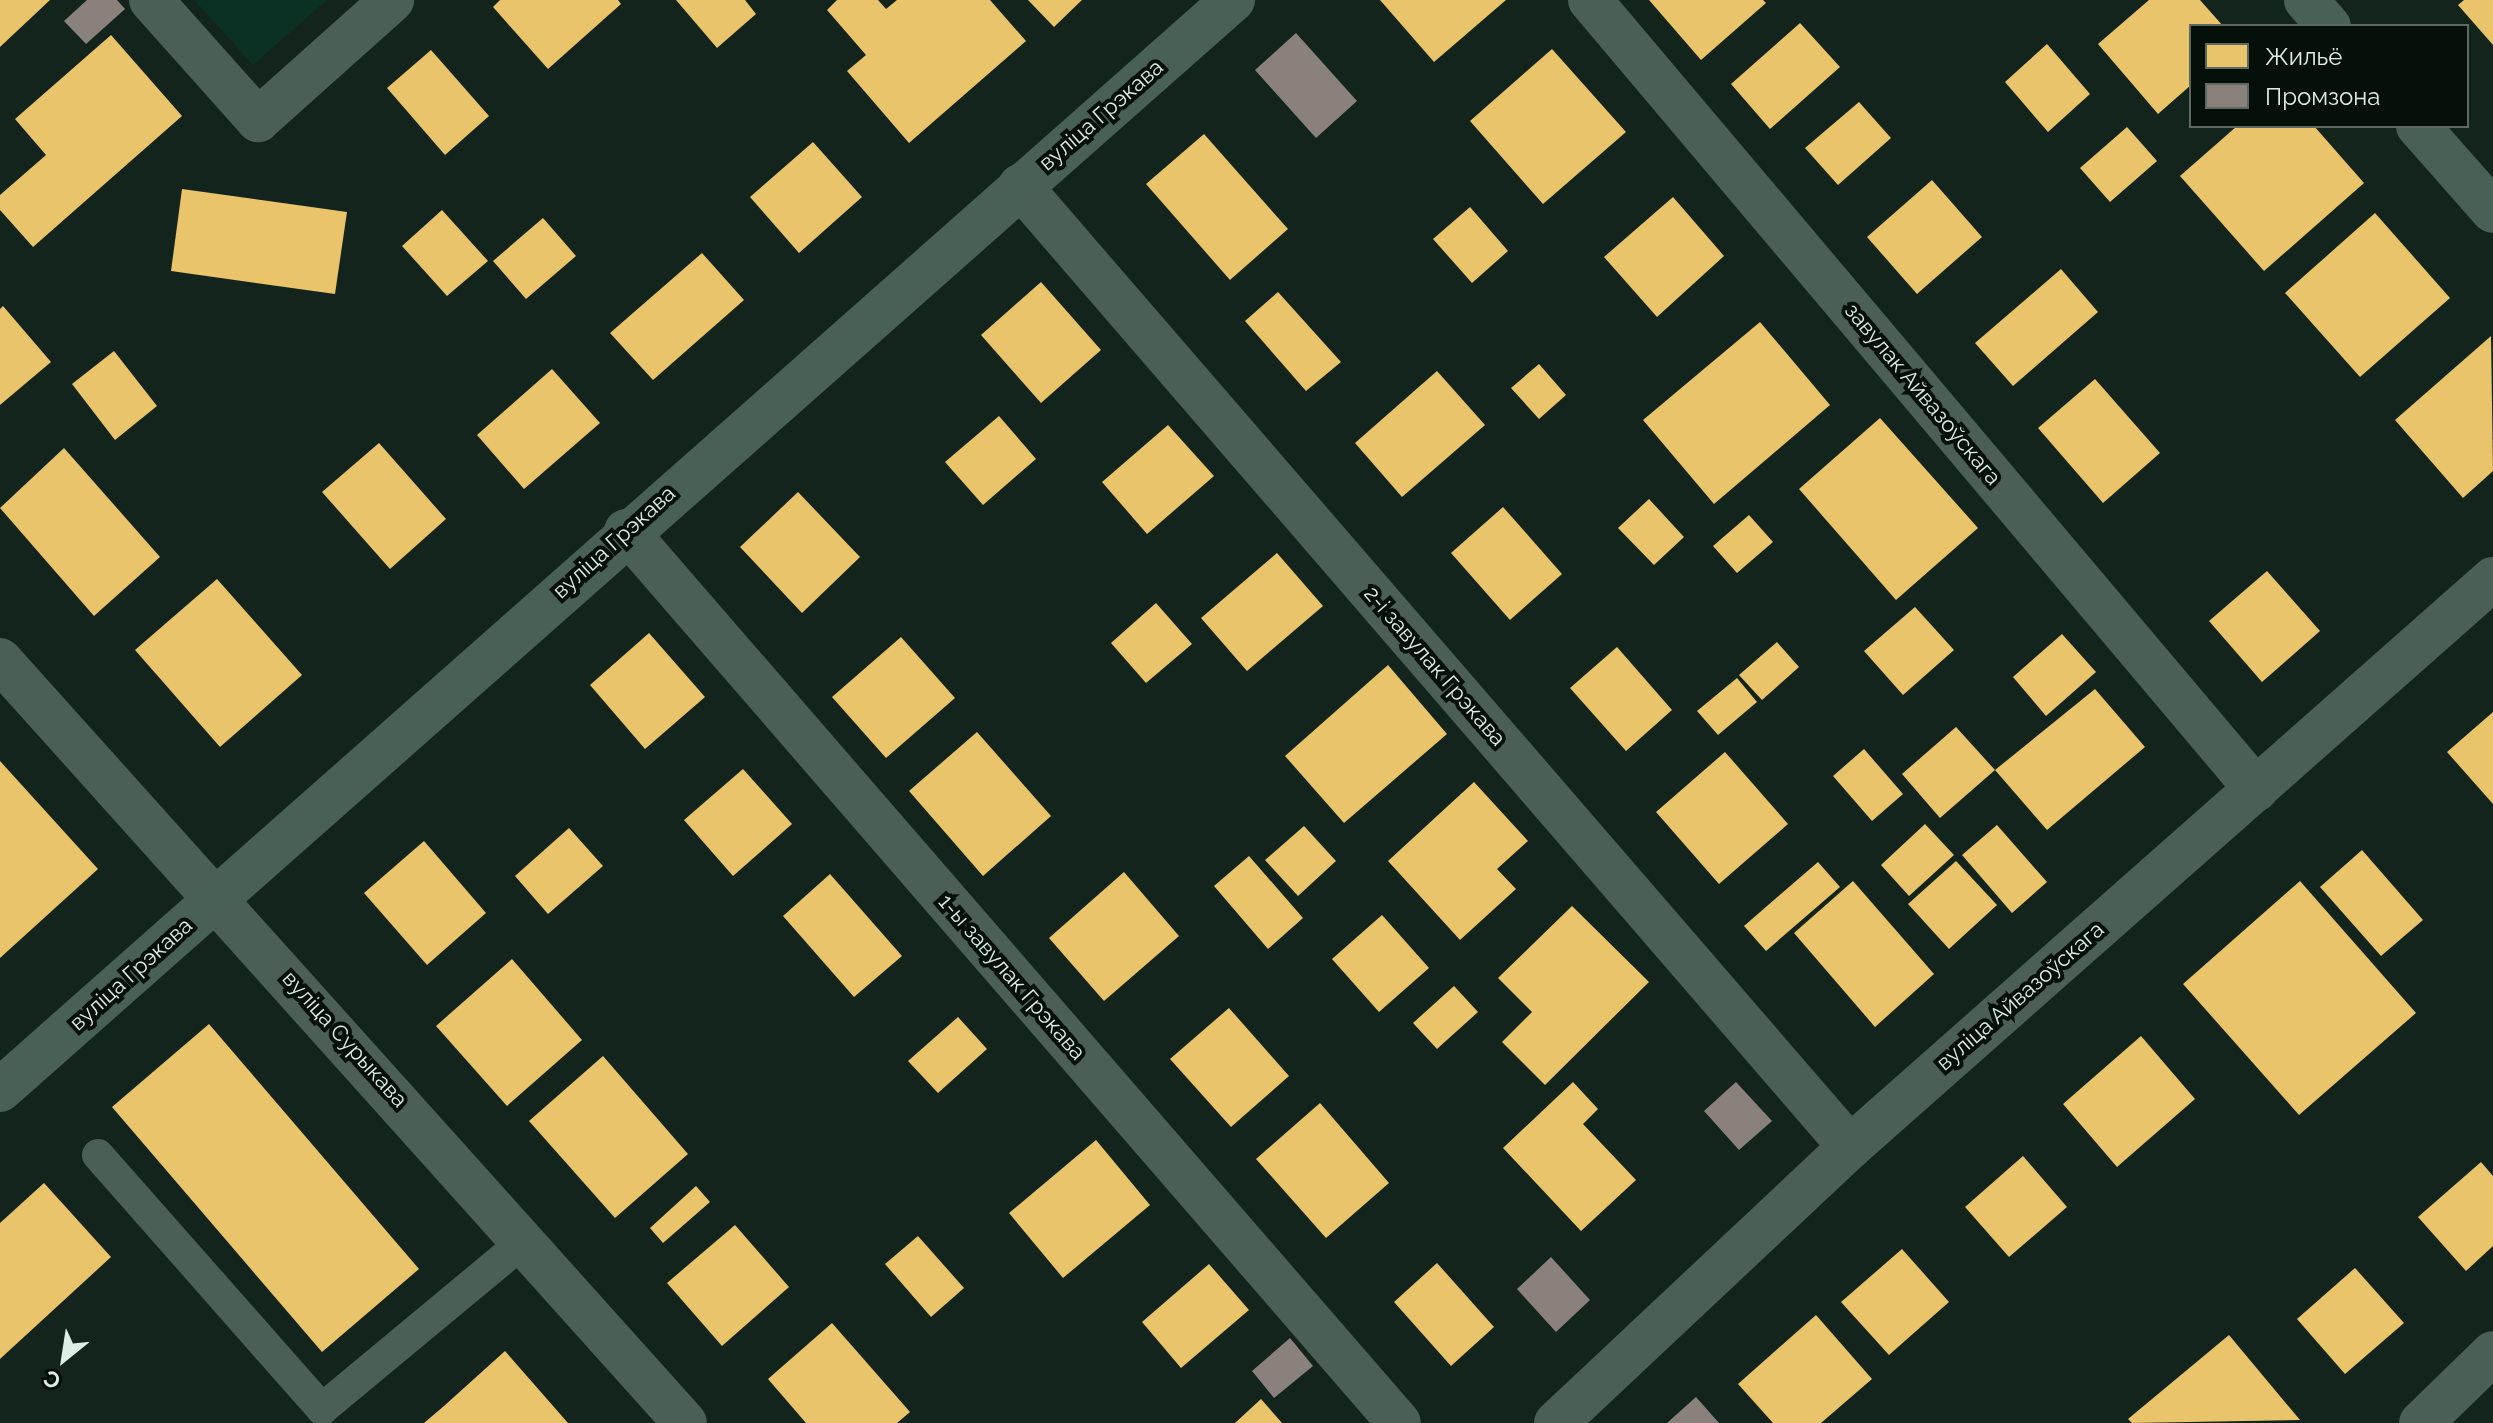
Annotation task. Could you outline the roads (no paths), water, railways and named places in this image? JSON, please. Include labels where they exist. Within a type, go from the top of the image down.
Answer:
[{"type":"street","points":[[151,0],[258,120],[392,0]]},
{"type":"street","name":"вуліца Грэкава","points":[[0,1090],[626,531],[1233,0]]},
{"type":"street","name":"завулак Айвазоўскага","points":[[1590,0],[2256,789]]},
{"type":"street","points":[[2420,128],[2493,211]]},
{"type":"street","name":"2-і завулак Грэкава","points":[[1020,186],[1850,1147]]},
{"type":"street","name":"1-ы завулак Грэкава","points":[[626,531],[1399,1423]]},
{"type":"street","name":"вуліца Айвазоўскага","points":[[1556,1423],[1850,1147],[2493,579]]},
{"type":"street","name":"вуліца Сурыкава","points":[[0,660],[218,897],[524,1241],[678,1421]]},
{"type":"street","points":[[2421,1423],[2493,1353]]},
{"type":"lane","points":[[98,1155],[322,1409],[524,1241]]}]
